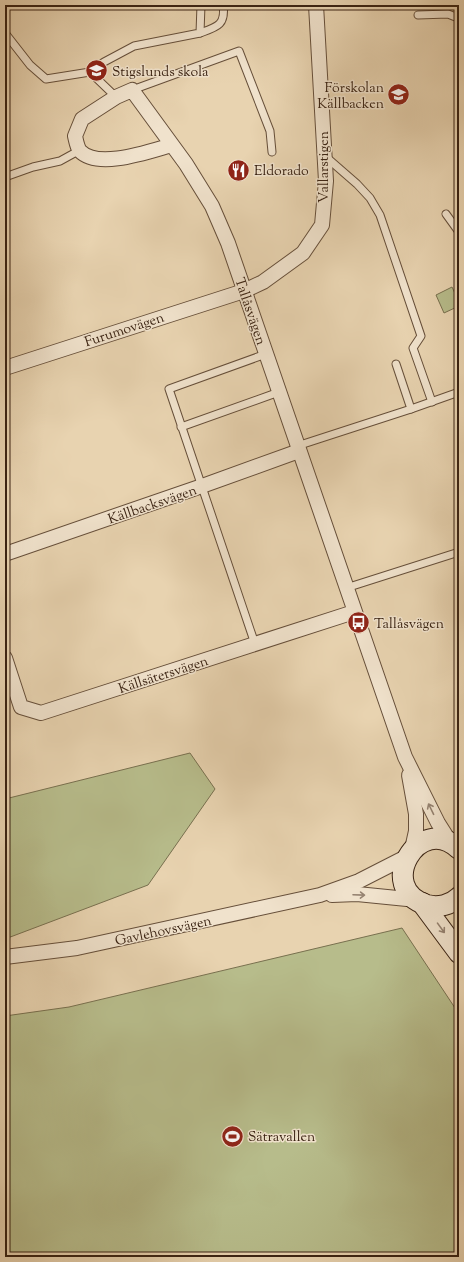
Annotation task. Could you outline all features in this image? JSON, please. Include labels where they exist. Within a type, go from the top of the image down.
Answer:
[{"type":"street","name":"Vallarstigen","points":[[244,291],[263,282],[303,253],[322,225],[326,181],[316,5]]},
{"type":"street","points":[[132,90],[116,97],[82,119],[75,136],[80,150],[91,157],[114,160],[172,145]]},
{"type":"street","name":"Tallåsvägen","points":[[132,90],[186,164],[212,206],[228,243],[405,757],[438,823],[456,845]]},
{"type":"street","name":"Furumovägen","points":[[5,368],[244,291]]},
{"type":"street","name":"Källbacksvägen","points":[[5,554],[202,486],[298,449]]},
{"type":"street","name":"Källsätersvägen","points":[[5,658],[21,708],[41,713],[354,612]]},
{"type":"street","name":"Tallåsvägen","points":[[405,757],[416,814],[416,831],[410,852],[404,865],[403,875],[405,885],[459,953]]},
{"type":"street","name":"Tallåsvägen","points":[[410,852],[421,843],[430,840],[441,840],[456,845]]},
{"type":"street","name":"Gavlehovsvägen","points":[[5,957],[77,948],[320,896],[359,881],[410,852]]},
{"type":"street","name":"Gavlehovsvägen","points":[[320,896],[357,894],[420,902]]},
{"type":"street","points":[[420,902],[431,906],[440,906],[459,897]]},
{"type":"lane","points":[[200,33],[201,5]]},
{"type":"lane","points":[[5,33],[30,65],[46,79],[90,72],[104,62],[134,46],[200,33],[214,28],[221,22],[224,15],[223,5]]},
{"type":"lane","points":[[418,15],[448,14],[458,18],[459,17]]},
{"type":"lane","points":[[132,90],[239,51],[270,131],[272,152]]},
{"type":"lane","points":[[90,72],[116,97]]},
{"type":"lane","points":[[5,178],[33,167],[60,160],[80,150]]},
{"type":"lane","points":[[324,156],[358,184],[370,198],[380,215],[421,336],[413,348],[432,402]]},
{"type":"lane","points":[[446,214],[459,232]]},
{"type":"lane","points":[[255,644],[169,389],[266,354]]},
{"type":"lane","points":[[396,364],[411,409]]},
{"type":"lane","points":[[181,426],[279,392]]},
{"type":"lane","points":[[298,449],[459,392]]},
{"type":"lane","points":[[346,588],[459,552]]},
{"type":"green space","points":[[452,287],[459,302],[459,306],[444,313],[436,295]]},
{"type":"green space","points":[[190,753],[215,789],[148,885],[5,939],[5,799]]},
{"type":"green space","name":"Sätravallen","points":[[402,928],[459,1014],[459,1257],[5,1257],[5,1016],[69,1007]]},
{"type":"place","name":"Stigslunds skola","points":[[96,71]]},
{"type":"place","name":"Förskolan Källbacken","points":[[399,95]]},
{"type":"place","name":"Eldorado","points":[[238,170]]},
{"type":"place","name":"Tallåsvägen","points":[[358,623]]},
{"type":"place","name":"Sätravallen","points":[[232,1136]]}]
